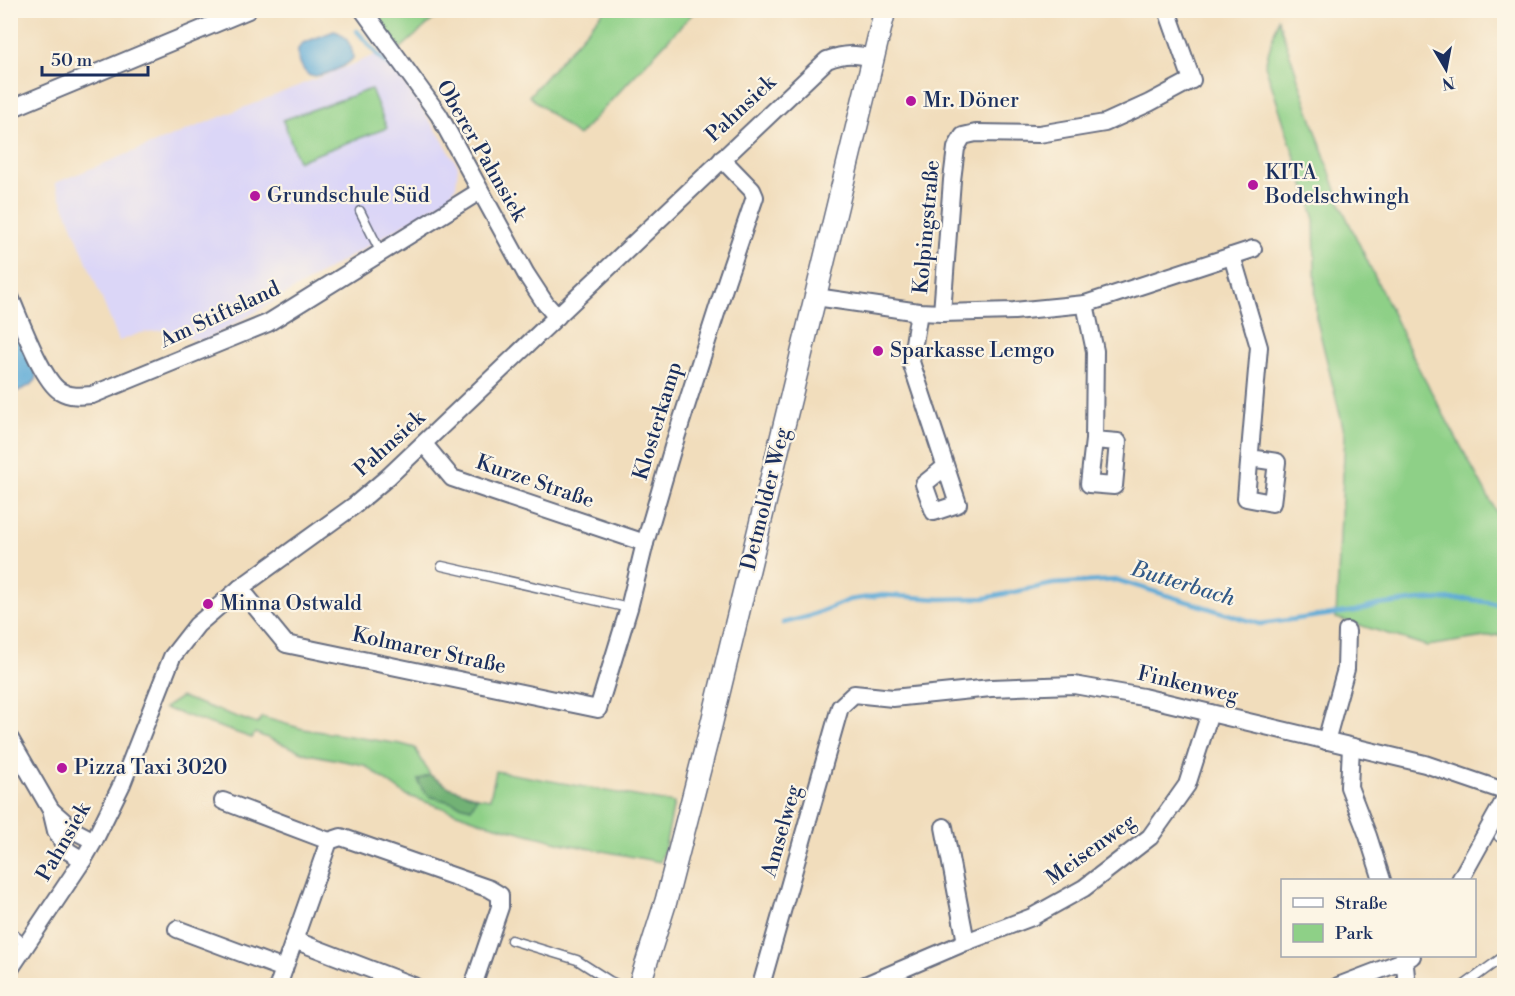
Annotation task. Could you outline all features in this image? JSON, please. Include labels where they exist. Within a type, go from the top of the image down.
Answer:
[{"type":"street","points":[[10,109],[248,10]]},
{"type":"street","name":"Oberer Pahnsiek","points":[[363,10],[439,115],[526,274],[557,317]]},
{"type":"street","name":"Detmolder Weg","points":[[639,986],[666,901],[710,730],[885,10]]},
{"type":"street","name":"Kolpingstraße","points":[[942,313],[953,169],[956,148],[963,136],[976,133],[1039,134],[1105,123],[1192,80],[1167,10]]},
{"type":"street","name":"Pahnsiek","points":[[10,969],[94,840],[122,784],[172,657],[197,625],[240,588],[355,506],[424,444],[827,60],[849,54],[873,58]]},
{"type":"street","name":"Klosterkamp","points":[[598,709],[629,608],[673,447],[755,197],[752,190],[722,159]]},
{"type":"street","name":"Am Stiftsland","points":[[10,297],[17,327],[53,386],[79,397],[92,395],[268,323],[480,191]]},
{"type":"street","points":[[816,297],[862,305],[942,313],[1085,304],[1253,249]]},
{"type":"street","points":[[1232,256],[1259,346],[1250,458]]},
{"type":"street","points":[[1085,304],[1095,351],[1094,440]]},
{"type":"street","points":[[919,312],[911,362],[945,466]]},
{"type":"street","name":"Kurze Straße","points":[[424,444],[452,478],[645,543]]},
{"type":"street","name":"Kolmarer Straße","points":[[240,588],[286,644],[598,709]]},
{"type":"street","points":[[1326,741],[1346,669],[1347,631]]},
{"type":"street","name":"Finkenweg","points":[[854,694],[893,698],[991,688],[1074,685],[1143,697],[1425,764],[1504,791]]},
{"type":"street","name":"Amselweg","points":[[763,986],[762,982],[840,707],[854,694]]},
{"type":"street","name":"Meisenweg","points":[[863,986],[966,942],[1032,917],[1084,888],[1150,837],[1186,785],[1210,713]]},
{"type":"street","points":[[10,739],[51,810],[56,831],[68,851],[83,860]]},
{"type":"street","points":[[1351,747],[1349,787],[1382,879]]},
{"type":"street","points":[[223,801],[329,841],[341,837],[490,889],[500,895],[500,907],[473,986]]},
{"type":"street","points":[[1461,879],[1504,801]]},
{"type":"street","points":[[51,810],[75,831],[94,840]]},
{"type":"street","points":[[944,827],[966,942]]},
{"type":"street","points":[[278,986],[329,841]]},
{"type":"street","points":[[177,929],[284,969]]},
{"type":"street","points":[[294,940],[414,986]]},
{"type":"street","points":[[1338,986],[1408,957],[1407,986]]},
{"type":"lane","points":[[360,211],[381,253]]},
{"type":"lane","points":[[442,566],[629,608]]},
{"type":"lane","points":[[10,931],[26,945]]},
{"type":"lane","points":[[511,940],[577,960],[621,986]]},
{"type":"lane","points":[[1464,986],[1504,956]]},
{"type":"shaded area","name":"Grundschule Süd","points":[[383,52],[458,166],[456,186],[447,199],[205,340],[192,339],[163,330],[140,333],[119,341],[55,183]]},
{"type":"green space","points":[[444,10],[400,49],[370,11]]},
{"type":"green space","points":[[604,11],[695,11],[578,136],[529,96]]},
{"type":"green space","points":[[1278,19],[1342,208],[1419,369],[1504,526],[1504,634],[1427,646],[1336,618],[1345,435],[1316,317],[1314,216],[1265,65]]},
{"type":"green space","points":[[371,89],[387,128],[298,161],[283,120]]},
{"type":"green space","points":[[181,697],[257,724],[262,717],[303,729],[415,748],[430,775],[418,780],[471,808],[477,797],[490,799],[496,771],[674,803],[665,847],[660,862],[566,844],[485,823],[406,795],[364,765],[308,754],[255,733],[252,738],[164,708]]},
{"type":"green space","points":[[430,775],[449,787],[477,797],[471,808],[429,796],[422,789],[418,780]]},
{"type":"water","points":[[334,31],[348,41],[353,58],[333,71],[310,76],[301,64],[298,49],[303,43]]},
{"type":"water","points":[[10,336],[17,336],[21,339],[36,374],[36,380],[31,385],[11,394]]},
{"type":"waterway","points":[[357,31],[383,61],[402,75]]},
{"type":"waterway","name":"Butterbach","points":[[783,623],[807,617],[849,600],[883,595],[940,599],[985,598],[1053,584],[1117,580],[1260,624],[1420,600],[1467,599],[1504,605]]},
{"type":"place","name":"Mr. Döner","points":[[911,101]]},
{"type":"place","name":"KITA Bodelschwingh","points":[[1253,185]]},
{"type":"place","name":"Grundschule Süd","points":[[255,196]]},
{"type":"place","name":"Sparkasse Lemgo","points":[[878,351]]},
{"type":"place","name":"Minna Ostwald","points":[[208,604]]},
{"type":"place","name":"Pizza Taxi 3020","points":[[62,768]]}]
